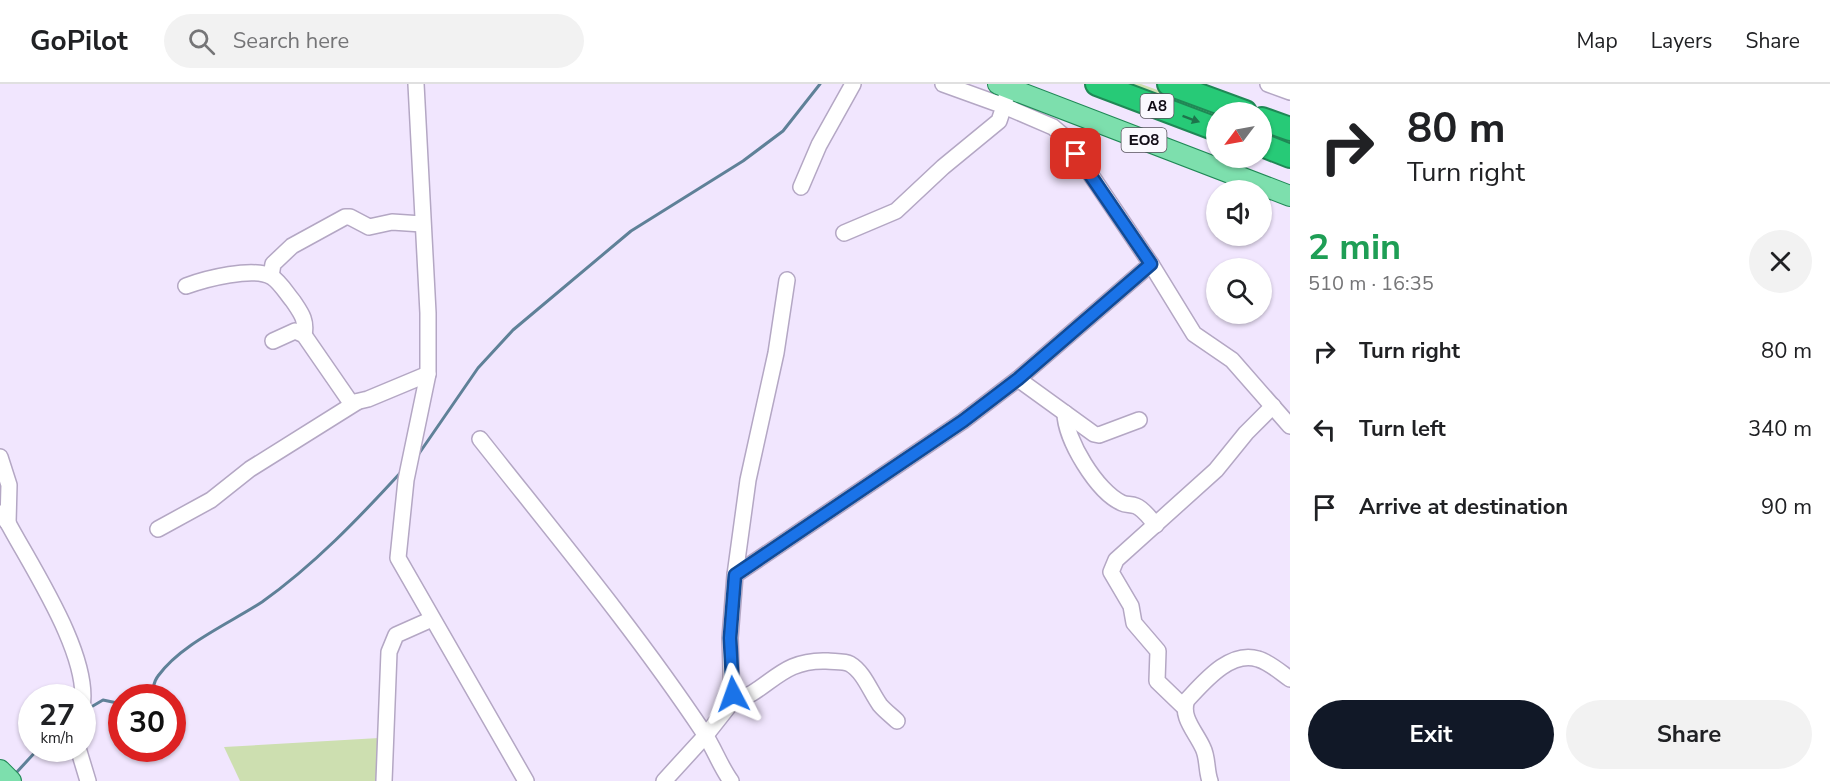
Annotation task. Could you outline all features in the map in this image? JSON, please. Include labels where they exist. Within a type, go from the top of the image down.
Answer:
[{"type":"highway","name":"Α8","points":[[1097,84],[1206,125]]},
{"type":"highway","name":"Α8","points":[[1169,84],[1218,102]]},
{"type":"highway","points":[[1272,122],[1290,129]]},
{"type":"highway","points":[[1272,149],[1290,156]]},
{"type":"main road","name":"ΕΟ8","points":[[1003,93],[1290,196]]},
{"type":"main road","points":[[0,771],[11,781]]},
{"type":"street","points":[[416,84],[428,313],[428,374],[406,480],[398,558],[526,781]]},
{"type":"street","points":[[801,187],[819,145],[853,84]]},
{"type":"street","points":[[943,84],[1003,93],[1060,132],[1151,264],[1194,334],[1232,360],[1290,426]]},
{"type":"street","points":[[1268,84],[1290,92]]},
{"type":"street","points":[[844,233],[896,211],[943,167],[999,121],[1003,93]]},
{"type":"street","points":[[271,276],[273,264],[292,246],[345,217],[350,217],[369,227],[392,222],[422,224]]},
{"type":"street","points":[[735,575],[903,464],[1018,379],[1151,264]]},
{"type":"street","points":[[186,286],[211,277],[256,273],[271,276],[303,316],[306,325],[304,335]]},
{"type":"street","points":[[732,702],[730,638],[747,480],[776,353],[787,280]]},
{"type":"street","points":[[273,341],[295,331],[304,335],[345,398],[351,403],[357,402]]},
{"type":"street","points":[[158,529],[211,500],[250,469],[357,402],[428,374]]},
{"type":"street","points":[[1018,379],[1094,434],[1099,435],[1139,420]]},
{"type":"street","points":[[1210,781],[1203,747],[1184,707],[1157,681],[1158,651],[1134,623],[1131,606],[1112,572],[1116,561],[1216,470],[1246,433],[1273,406]]},
{"type":"street","points":[[1065,413],[1069,435],[1101,485],[1121,503],[1138,506],[1156,525]]},
{"type":"street","points":[[480,439],[588,575],[706,735],[731,781]]},
{"type":"street","points":[[0,457],[9,485],[4,518],[72,647],[82,674],[82,684]]},
{"type":"street","points":[[384,781],[389,652],[396,635],[432,619]]},
{"type":"street","points":[[1184,707],[1187,700],[1201,685],[1230,662],[1240,658],[1259,659],[1290,679]]},
{"type":"street","points":[[664,781],[706,735],[732,702],[742,699],[794,666],[808,661],[850,664],[858,671],[880,704],[897,721]]},
{"type":"street","points":[[82,762],[88,781]]},
{"type":"green space","points":[[1126,84],[1141,84],[1206,108],[1206,114]]},
{"type":"green space","points":[[379,738],[378,781],[240,781],[224,747]]},
{"type":"waterway","points":[[418,455],[478,368],[513,330],[631,231],[743,161],[783,131],[820,84]]},
{"type":"waterway","points":[[154,684],[158,676],[179,654],[262,602],[300,573],[353,523],[402,471]]},
{"type":"waterway","points":[[96,704],[103,700],[108,701]]},
{"type":"waterway","points":[[16,773],[26,762]]},
{"type":"route","points":[[733,694],[730,638],[735,575],[903,464],[963,421],[1018,379],[1151,264],[1076,154]]}]
